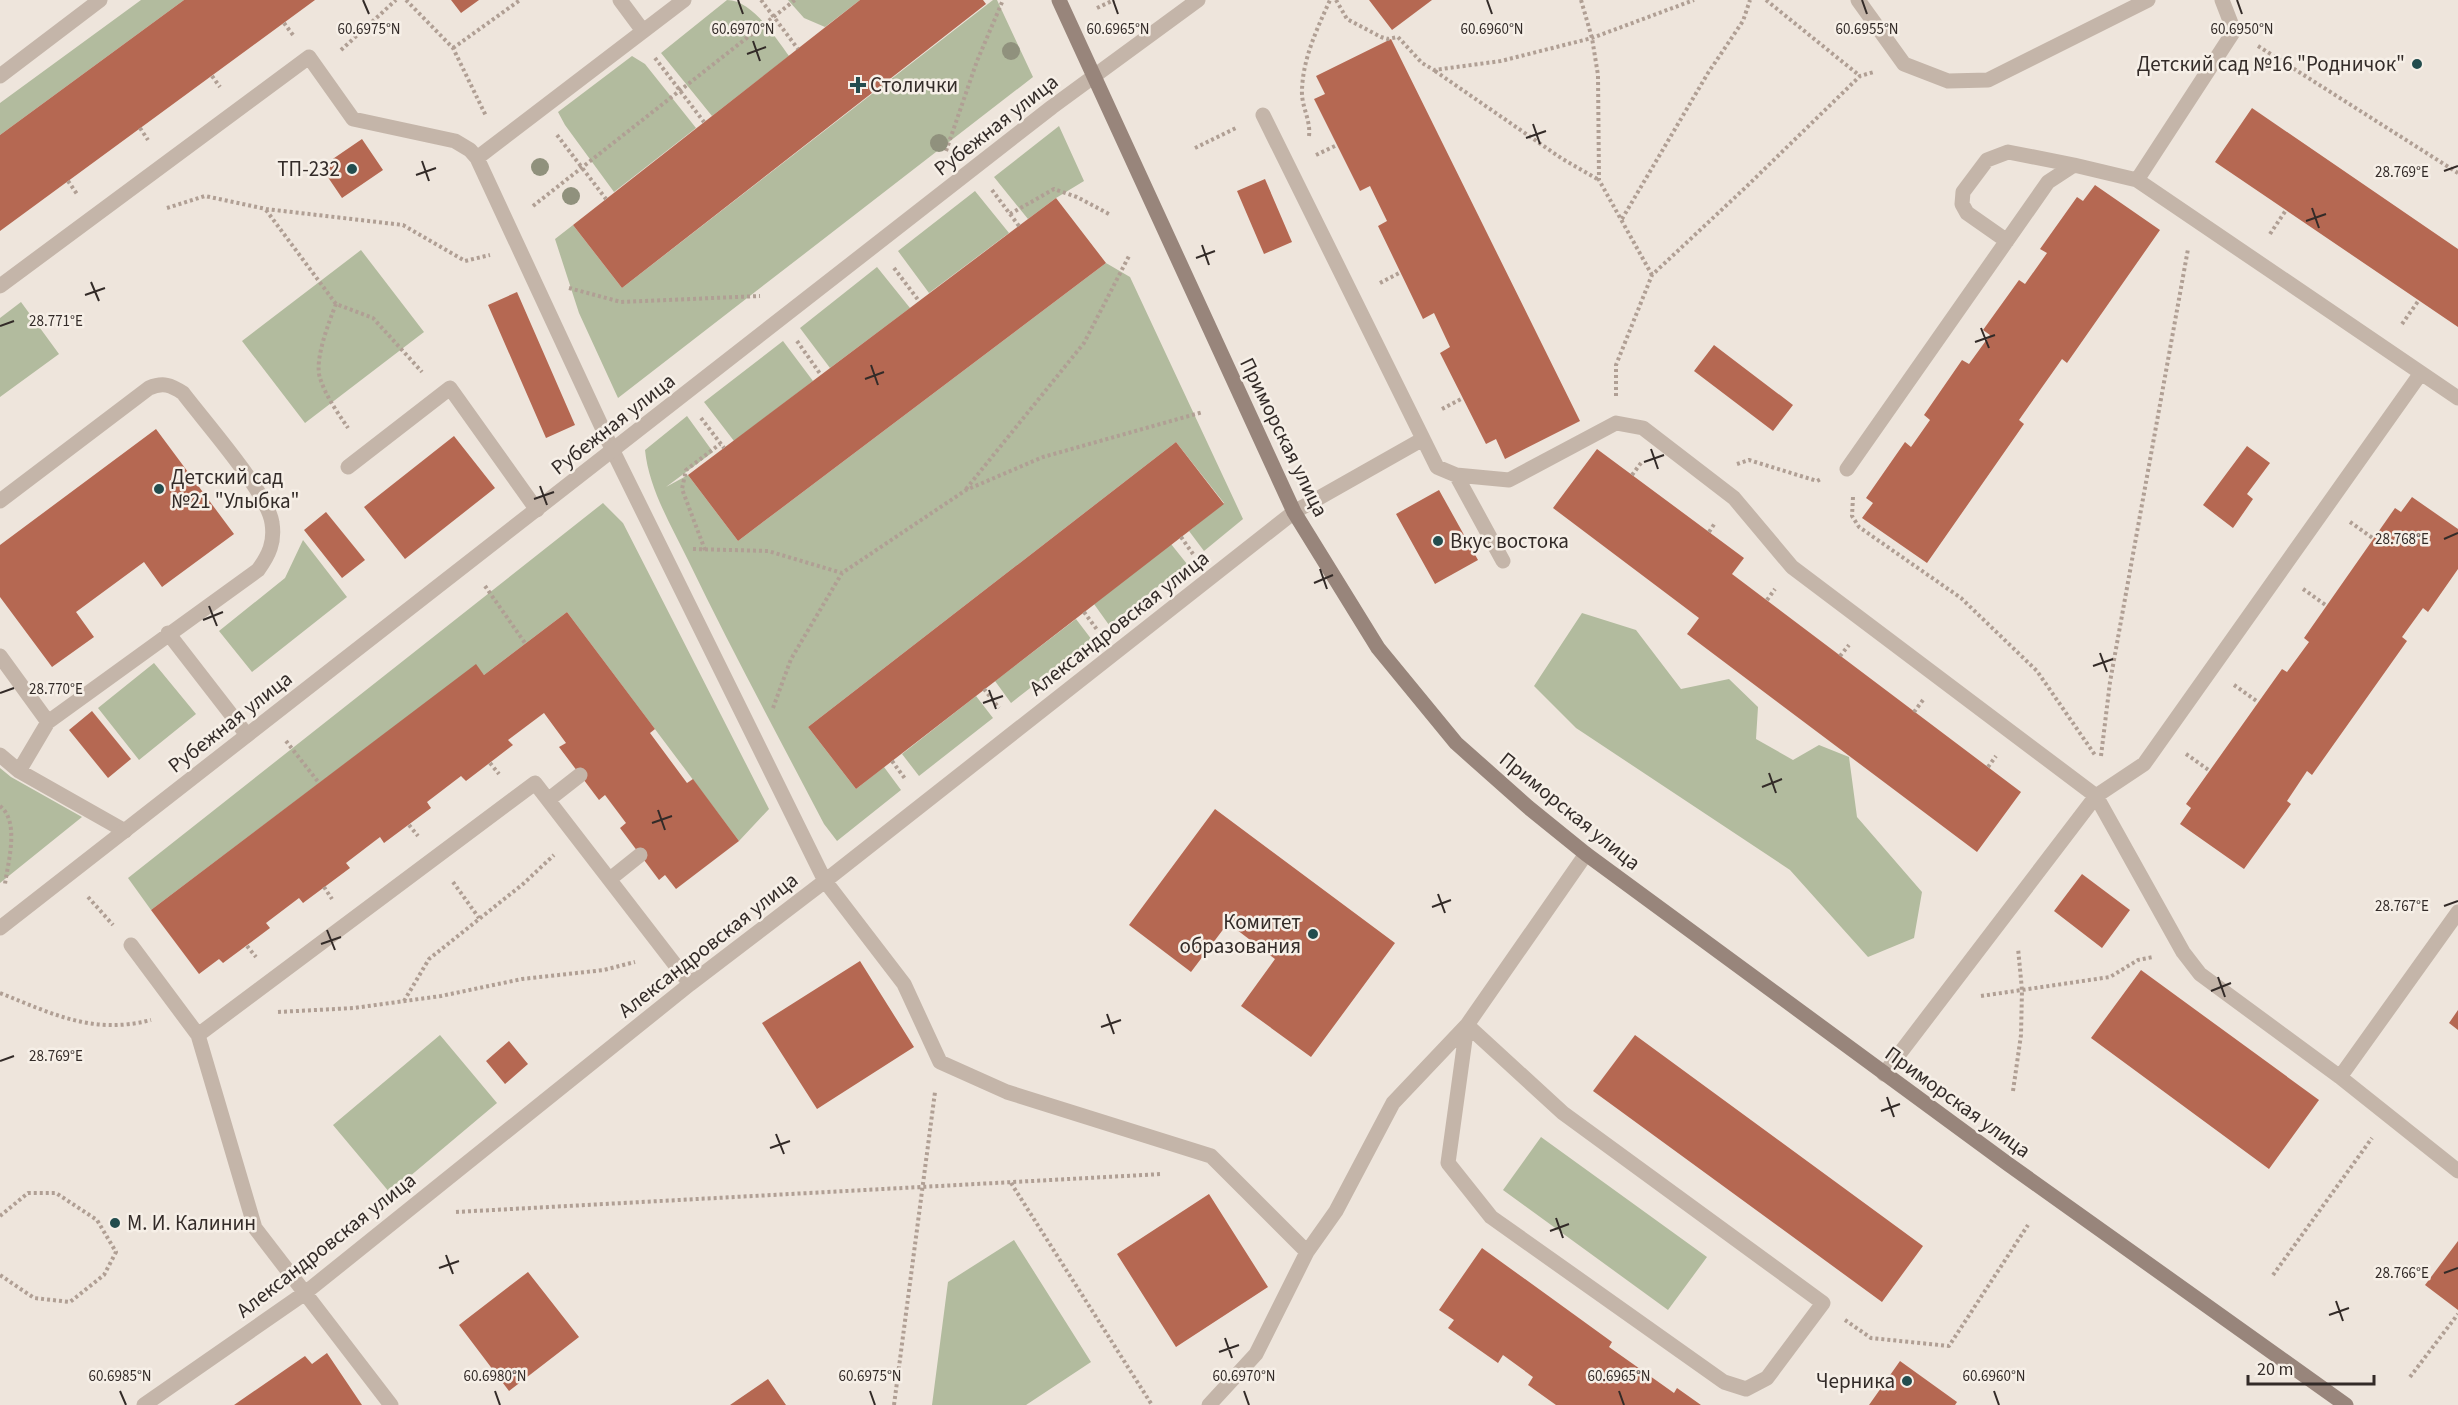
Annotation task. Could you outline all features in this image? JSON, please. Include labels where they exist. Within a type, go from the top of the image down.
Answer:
[{"type":"main road","name":"Приморская улица","points":[[1059,0],[1294,512],[1378,648],[1456,742],[1528,807],[1586,854],[1884,1074],[2346,1405]]},
{"type":"street","points":[[0,76],[100,0]]},
{"type":"street","points":[[620,0],[643,31]]},
{"type":"street","points":[[477,158],[684,0]]},
{"type":"street","name":"Рубежная улица","points":[[0,928],[684,396],[974,167],[1198,0]]},
{"type":"street","points":[[1858,0],[1904,64],[1948,81],[1988,80],[2148,0]]},
{"type":"street","points":[[2137,180],[2234,31],[2222,0]]},
{"type":"street","points":[[0,286],[309,57],[353,119],[455,141],[470,150],[477,158],[520,248],[660,549],[825,881],[904,984],[939,1062],[1007,1092],[1211,1156],[1307,1252]]},
{"type":"street","points":[[1263,115],[1437,467],[1456,476],[1509,480],[1616,423],[1643,428],[1734,498],[1792,567],[2096,796],[2183,952],[2200,974],[2340,1077],[2458,1171]]},
{"type":"street","points":[[2007,241],[1967,213],[1962,204],[1963,192],[1987,160],[2008,152],[2137,180],[2458,398]]},
{"type":"street","points":[[1847,469],[2048,182],[2074,165]]},
{"type":"street","points":[[1884,1074],[2096,796],[2144,764],[2421,373]]},
{"type":"street","points":[[0,501],[150,388],[160,383],[172,386],[183,393],[264,499],[272,522],[273,541],[268,556],[258,570],[48,722],[19,771]]},
{"type":"street","points":[[348,467],[450,388],[537,510]]},
{"type":"street","name":"Александровская улица","points":[[144,1405],[305,1293],[690,984],[825,881],[1294,512],[1423,439]]},
{"type":"street","points":[[1456,476],[1503,561]]},
{"type":"street","points":[[168,633],[247,735]]},
{"type":"street","points":[[0,656],[48,722]]},
{"type":"street","points":[[0,755],[19,771],[125,831]]},
{"type":"street","points":[[548,800],[580,775]]},
{"type":"street","points":[[198,1035],[535,783],[690,984]]},
{"type":"street","points":[[1209,1405],[1256,1354],[1307,1252],[1336,1211],[1393,1103],[1467,1024],[1586,854]]},
{"type":"street","points":[[610,879],[640,855]]},
{"type":"street","points":[[2340,1077],[2458,912]]},
{"type":"street","points":[[131,945],[198,1035],[255,1228],[391,1405]]},
{"type":"street","points":[[1467,1024],[1563,1113],[1823,1303],[1767,1378],[1746,1389],[1724,1383],[1491,1217],[1448,1163],[1467,1024]]},
{"type":"path","points":[[318,71],[396,0]]},
{"type":"path","points":[[406,0],[453,48],[499,141]]},
{"type":"path","points":[[453,48],[520,0]]},
{"type":"path","points":[[761,0],[798,49]]},
{"type":"path","points":[[508,225],[795,0]]},
{"type":"path","points":[[944,156],[977,61],[1002,0]]},
{"type":"path","points":[[1097,8],[1114,0]]},
{"type":"path","points":[[1308,139],[1310,128],[1302,91],[1310,47],[1330,0]]},
{"type":"path","points":[[1336,0],[1347,19],[1381,37],[1388,39],[1398,37],[1422,63],[1561,158],[1599,180]]},
{"type":"path","points":[[1581,0],[1592,38],[1598,75],[1599,180],[1652,275]]},
{"type":"path","points":[[1434,70],[1501,61],[1592,38],[1694,0]]},
{"type":"path","points":[[1621,219],[1708,73],[1743,21],[1750,0]]},
{"type":"path","points":[[1767,0],[1860,76]]},
{"type":"path","points":[[2234,31],[2458,173]]},
{"type":"path","points":[[1616,423],[1616,365],[1652,275],[1860,76],[1904,64]]},
{"type":"path","points":[[666,73],[704,122]]},
{"type":"path","points":[[1195,148],[1263,115]]},
{"type":"path","points":[[570,151],[606,199]]},
{"type":"path","points":[[974,167],[1019,226]]},
{"type":"path","points":[[1010,214],[1054,189],[1077,197],[1109,214]]},
{"type":"path","points":[[166,208],[206,196],[266,209],[403,225],[465,261],[520,248]]},
{"type":"path","points":[[266,209],[336,304],[373,318],[400,350],[443,393]]},
{"type":"path","points":[[1858,489],[1852,498],[1852,516],[1859,527],[1961,598],[2037,671],[2100,763],[2110,682],[2193,218]]},
{"type":"path","points":[[876,245],[920,301]]},
{"type":"path","points":[[966,490],[1084,343],[1129,256]]},
{"type":"path","points":[[534,278],[621,302],[760,296]]},
{"type":"path","points":[[336,304],[324,334],[319,376],[331,403],[365,454]]},
{"type":"path","points":[[781,320],[821,375]]},
{"type":"path","points":[[684,396],[724,448]]},
{"type":"path","points":[[759,748],[791,659],[842,573],[966,490],[1043,457],[1203,411]]},
{"type":"path","points":[[705,550],[682,489],[686,470],[720,444]]},
{"type":"path","points":[[1704,475],[1749,460],[1817,481],[1847,469]]},
{"type":"path","points":[[660,549],[768,551],[842,573]]},
{"type":"path","points":[[484,586],[525,644]]},
{"type":"path","points":[[285,740],[320,783]]},
{"type":"path","points":[[0,806],[4,809],[11,829],[5,888]]},
{"type":"path","points":[[404,1001],[429,959],[523,884],[575,835]]},
{"type":"path","points":[[434,858],[480,918]]},
{"type":"path","points":[[88,896],[131,945]]},
{"type":"path","points":[[2013,1090],[2021,1035],[2022,990],[2014,903]]},
{"type":"path","points":[[1939,1002],[2110,977],[2138,960],[2183,952]]},
{"type":"path","points":[[224,1015],[354,1008],[441,996],[522,979],[604,969],[668,954]]},
{"type":"path","points":[[0,993],[73,1021],[126,1026],[181,1012]]},
{"type":"path","points":[[894,1405],[939,1062]]},
{"type":"path","points":[[2273,1275],[2389,1116]]},
{"type":"path","points":[[402,1214],[1166,1174]]},
{"type":"path","points":[[1011,1182],[1152,1405]]},
{"type":"path","points":[[0,1216],[28,1193],[56,1193],[97,1220],[116,1252],[104,1275],[70,1302],[34,1298],[0,1275]]},
{"type":"path","points":[[1823,1303],[1871,1338],[1949,1346],[2028,1225]]},
{"type":"path","points":[[2410,1377],[2458,1314]]},
{"type":"green space","points":[[141,0],[184,0],[0,135],[0,103]]},
{"type":"green space","points":[[727,0],[745,6],[754,13],[789,56],[712,116],[661,53]]},
{"type":"green space","points":[[788,0],[860,0],[825,27],[804,18]]},
{"type":"green space","points":[[993,0],[997,0],[1033,77],[618,398],[579,313],[555,239],[573,225],[622,288]]},
{"type":"green space","points":[[632,56],[645,64],[696,128],[614,192],[558,112]]},
{"type":"green space","points":[[1059,126],[1084,181],[1028,219],[994,177]]},
{"type":"green space","points":[[975,191],[1009,233],[929,293],[898,251]]},
{"type":"green space","points":[[361,250],[424,332],[305,423],[242,341]]},
{"type":"green space","points":[[1106,263],[1130,277],[1243,519],[1204,551],[1189,531],[1224,503],[1176,442],[808,727],[856,789],[884,767],[901,790],[837,841],[824,824],[668,520],[651,479],[645,450],[687,416],[713,452],[666,487],[688,475],[738,541]]},
{"type":"green space","points":[[877,267],[910,308],[830,368],[800,328]]},
{"type":"green space","points":[[21,302],[59,354],[0,397],[0,318]]},
{"type":"green space","points":[[783,341],[813,381],[734,441],[704,402]]},
{"type":"green space","points":[[603,503],[623,523],[769,809],[739,841],[567,612],[484,675],[476,665],[151,910],[128,878]]},
{"type":"green space","points":[[303,540],[347,597],[252,672],[219,631],[285,578]]},
{"type":"green space","points":[[1171,544],[1187,564],[1109,625],[1094,604]]},
{"type":"green space","points":[[1582,613],[1636,630],[1681,689],[1729,679],[1758,707],[1756,739],[1793,760],[1819,745],[1849,757],[1857,817],[1922,892],[1914,938],[1868,957],[1790,870],[1576,728],[1534,686]]},
{"type":"green space","points":[[1076,619],[1092,640],[1011,703],[995,681]]},
{"type":"green space","points":[[154,663],[196,714],[139,760],[98,708]]},
{"type":"green space","points":[[976,696],[993,718],[919,776],[902,754]]},
{"type":"green space","points":[[0,768],[11,777],[82,817],[0,883]]},
{"type":"green space","points":[[440,1035],[497,1103],[390,1193],[333,1125]]},
{"type":"green space","points":[[1541,1137],[1707,1257],[1668,1310],[1503,1190]]},
{"type":"green space","points":[[1014,1240],[1091,1362],[1026,1405],[932,1405],[948,1282]]},
{"type":"building","points":[[184,0],[315,0],[0,231],[0,135]]},
{"type":"building","points":[[451,0],[479,0],[461,13]]},
{"type":"building","points":[[860,0],[983,0],[986,4],[622,288],[573,225]]},
{"type":"building","points":[[1369,0],[1432,0],[1392,30]]},
{"type":"building","points":[[1391,39],[1580,421],[1505,459],[1496,439],[1486,444],[1440,353],[1450,347],[1434,313],[1423,319],[1378,226],[1387,221],[1370,186],[1360,191],[1314,99],[1325,94],[1316,76]]},
{"type":"building","points":[[2252,108],[2458,249],[2458,327],[2215,162]]},
{"type":"building","name":"ТП-232","points":[[362,139],[383,170],[342,198],[321,167]]},
{"type":"building","points":[[1265,179],[1292,242],[1264,254],[1237,191]]},
{"type":"building","points":[[2095,185],[2160,230],[2067,363],[2062,359],[2019,420],[2024,424],[1927,563],[1862,518],[1873,503],[1866,498],[1905,442],[1911,447],[1930,420],[1924,415],[1962,360],[1969,364],[1990,335],[1983,330],[2019,280],[2025,284],[2047,253],[2040,249],[2077,197],[2083,201]]},
{"type":"building","points":[[1056,198],[1106,263],[738,541],[688,475]]},
{"type":"building","points":[[517,292],[575,425],[546,438],[488,305]]},
{"type":"building","points":[[1714,345],[1793,405],[1773,431],[1694,371]]},
{"type":"building","points":[[156,429],[234,534],[162,587],[144,562],[76,612],[94,637],[52,667],[0,597],[0,545]]},
{"type":"building","points":[[454,436],[495,488],[405,559],[364,507]]},
{"type":"building","points":[[1176,442],[1224,504],[856,789],[808,727]]},
{"type":"building","points":[[2247,446],[2270,463],[2247,494],[2253,499],[2233,528],[2203,505]]},
{"type":"building","points":[[1597,449],[1744,558],[1732,574],[2021,792],[1977,852],[1687,634],[1699,618],[1553,508]]},
{"type":"building","points":[[1439,490],[1478,560],[1435,584],[1396,514]]},
{"type":"building","points":[[2412,497],[2458,529],[2458,569],[2428,612],[2423,608],[2402,637],[2407,641],[2312,775],[2307,771],[2287,801],[2291,804],[2244,869],[2180,824],[2191,808],[2186,804],[2282,669],[2287,672],[2309,642],[2304,638],[2395,508],[2401,512]]},
{"type":"building","points":[[326,512],[365,560],[342,578],[304,530]]},
{"type":"building","points":[[567,612],[655,729],[650,733],[687,783],[693,779],[739,841],[676,889],[665,875],[659,880],[620,828],[626,823],[605,795],[599,800],[559,747],[566,743],[544,713],[508,740],[513,745],[466,781],[461,776],[427,802],[431,808],[384,843],[380,837],[346,863],[350,868],[303,903],[299,898],[266,923],[270,928],[223,963],[219,959],[199,974],[151,910],[476,664],[484,675]]},
{"type":"building","points":[[92,711],[131,759],[108,778],[69,730]]},
{"type":"building","name":"Комитет образования","points":[[1215,809],[1395,943],[1311,1057],[1241,1006],[1275,959],[1228,923],[1191,972],[1129,925]]},
{"type":"building","points":[[2082,874],[2130,910],[2102,948],[2054,911]]},
{"type":"building","points":[[860,961],[914,1047],[817,1109],[762,1023]]},
{"type":"building","points":[[2141,970],[2319,1100],[2269,1169],[2091,1038]]},
{"type":"building","points":[[2458,1010],[2458,1030],[2449,1023]]},
{"type":"building","points":[[1635,1035],[1923,1246],[1882,1302],[1593,1091]]},
{"type":"building","points":[[509,1041],[528,1064],[505,1084],[486,1061]]},
{"type":"building","points":[[1209,1194],[1268,1287],[1176,1347],[1117,1254]]},
{"type":"building","points":[[2458,1241],[2458,1310],[2425,1285]]},
{"type":"building","points":[[1482,1248],[1612,1342],[1609,1347],[1674,1393],[1677,1388],[1701,1405],[1556,1405],[1528,1385],[1533,1377],[1503,1355],[1498,1363],[1448,1328],[1454,1320],[1439,1310]]},
{"type":"building","points":[[528,1272],[579,1337],[509,1391],[459,1325]]},
{"type":"building","points":[[327,1353],[362,1405],[234,1405],[305,1356],[312,1364]]},
{"type":"building","name":"Черника","points":[[1900,1361],[1957,1402],[1955,1405],[1869,1405]]},
{"type":"building","points":[[768,1379],[786,1405],[730,1405]]},
{"type":"place","name":"Детский сад №16 \"Родничок\"","points":[[2417,64]]},
{"type":"place","name":"Столички","points":[[858,85]]},
{"type":"place","name":"ТП-232","points":[[352,169]]},
{"type":"place","name":"Детский сад №21 \"Улыбка\"","points":[[159,489]]},
{"type":"place","name":"Вкус востока","points":[[1438,541]]},
{"type":"place","name":"Комитет образования","points":[[1313,934]]},
{"type":"place","name":"М. И. Калинин","points":[[115,1223]]},
{"type":"place","name":"Черника","points":[[1907,1381]]}]
